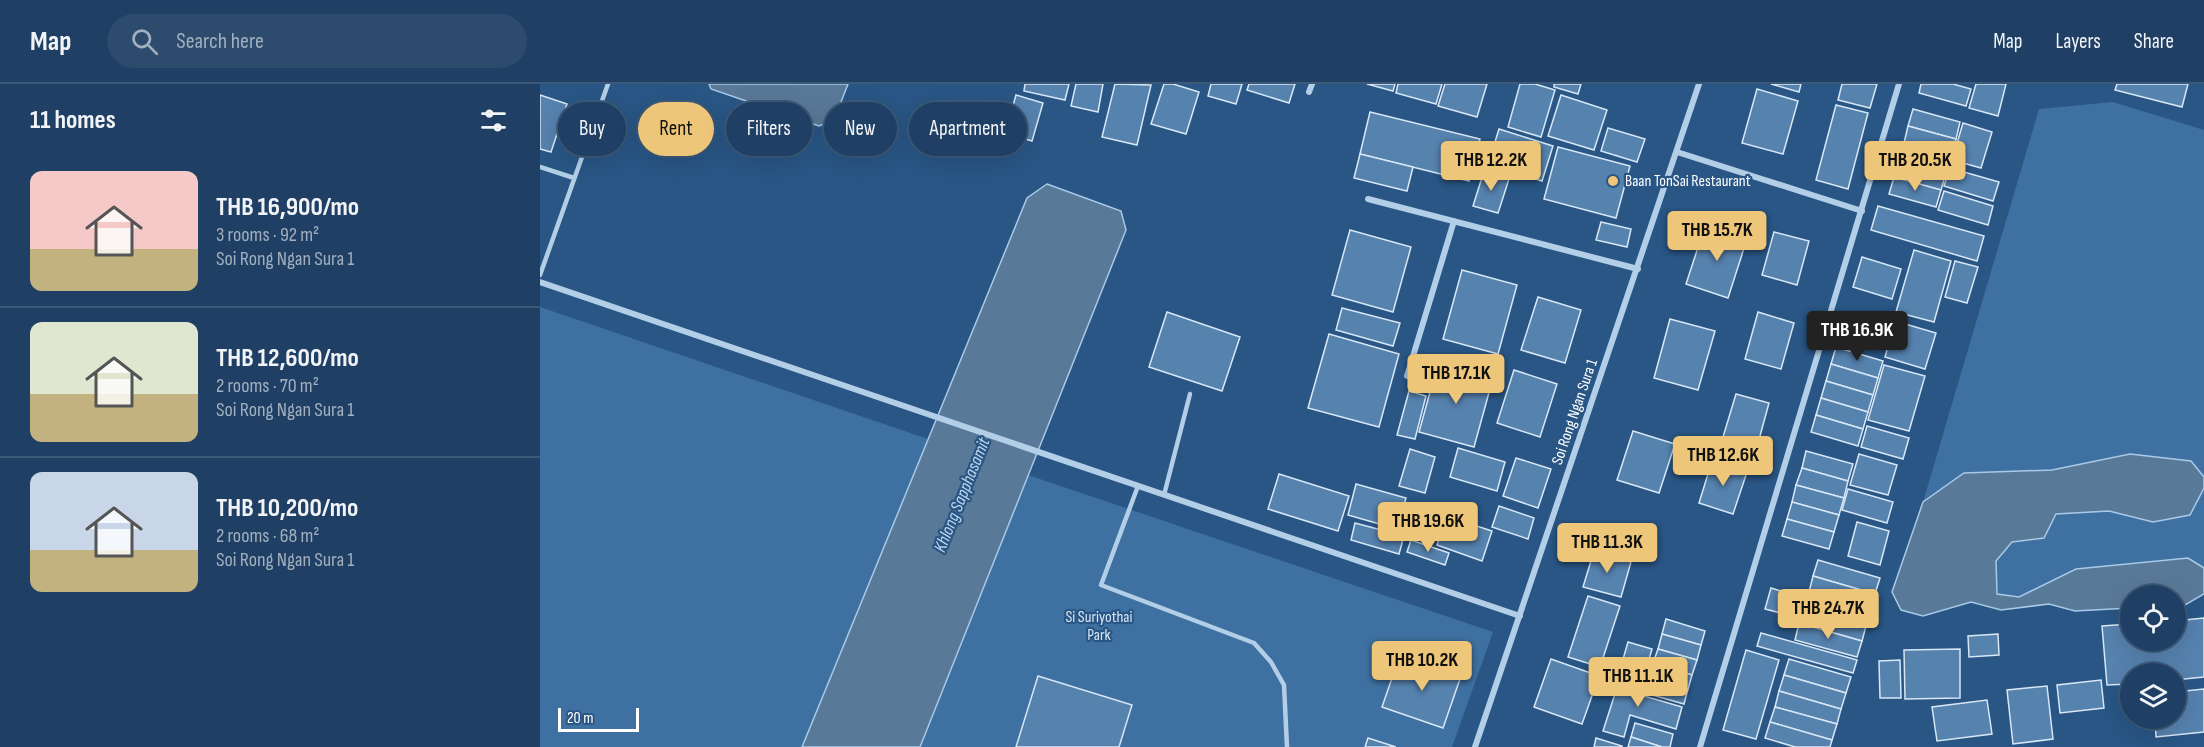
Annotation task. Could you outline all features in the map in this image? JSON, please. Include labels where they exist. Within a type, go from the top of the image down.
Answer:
[{"type":"street","points":[[1310,92],[1312,84]]},
{"type":"street","name":"Soi Rong Ngan Sura 1","points":[[1475,747],[1699,84]]},
{"type":"street","points":[[1700,747],[1899,84]]},
{"type":"street","points":[[1677,152],[1862,211]]},
{"type":"street","points":[[1368,199],[1638,268]]},
{"type":"street","points":[[1407,376],[1454,221]]},
{"type":"street","points":[[540,282],[1520,616]]},
{"type":"lane","points":[[540,275],[608,84]]},
{"type":"lane","points":[[540,166],[574,178]]},
{"type":"lane","points":[[1164,495],[1190,394]]},
{"type":"lane","points":[[1138,486],[1101,585],[1254,643],[1271,662],[1284,686],[1287,747]]},
{"type":"green space","points":[[2113,102],[2204,130],[2204,477],[2191,461],[2130,454],[2052,470],[1964,473],[1923,502],[2039,109]]},
{"type":"green space","points":[[540,307],[928,439],[802,747],[540,747]]},
{"type":"green space","name":"Si Suriyothai Park","points":[[1028,475],[1493,632],[1452,747],[920,747]]},
{"type":"green space","points":[[2204,488],[2204,568],[2188,558],[2076,569],[2019,597],[1997,594],[1995,561],[2012,542],[2044,538],[2055,514],[2109,511],[2153,522],[2190,515]]},
{"type":"water","points":[[709,84],[848,84],[841,102],[824,102],[824,124],[819,126],[812,124],[812,102],[749,102],[711,89]]},
{"type":"water","name":"Khlong Sapphasamit","points":[[1047,184],[1121,211],[1126,230],[920,747],[802,747],[1027,198]]},
{"type":"water","points":[[2130,454],[2191,461],[2204,477],[2204,488],[2190,515],[2153,522],[2109,511],[2056,514],[2044,538],[2012,542],[1996,561],[1997,594],[2019,597],[2076,569],[2188,558],[2204,568],[2204,594],[2186,604],[2186,585],[2120,585],[2120,609],[2075,611],[2049,604],[2001,610],[1971,602],[1923,616],[1901,610],[1892,592],[1923,502],[1964,473],[2052,470]]},
{"type":"building","points":[[1025,84],[1069,84],[1065,100],[1024,91]]},
{"type":"building","points":[[1076,84],[1103,84],[1098,112],[1071,106]]},
{"type":"building","points":[[1115,84],[1151,85],[1137,145],[1102,137]]},
{"type":"building","points":[[1164,84],[1173,84],[1199,92],[1186,134],[1151,124]]},
{"type":"building","points":[[1211,84],[1242,84],[1236,104],[1208,96]]},
{"type":"building","points":[[1249,84],[1295,84],[1289,103],[1247,90]]},
{"type":"building","points":[[1367,84],[1395,84],[1393,91]]},
{"type":"building","points":[[1398,84],[1442,84],[1436,104],[1396,93]]},
{"type":"building","points":[[1445,84],[1487,84],[1477,117],[1438,106]]},
{"type":"building","points":[[1520,84],[1535,84],[1555,90],[1541,137],[1508,127]]},
{"type":"building","points":[[1554,84],[1581,84],[1578,94],[1554,87]]},
{"type":"building","points":[[1771,84],[1801,84],[1799,92]]},
{"type":"building","points":[[1842,84],[1877,84],[1870,108],[1838,100]]},
{"type":"building","points":[[1921,84],[1953,84],[1971,89],[1966,106],[1919,93]]},
{"type":"building","points":[[1976,84],[2006,84],[1998,116],[1969,108]]},
{"type":"building","points":[[2117,84],[2188,84],[2182,107],[2115,90]]},
{"type":"building","points":[[1757,89],[1798,101],[1783,154],[1742,143]]},
{"type":"building","points":[[540,95],[561,102],[558,102],[558,131],[551,152],[540,149]]},
{"type":"building","points":[[1016,95],[1043,103],[1032,141],[1027,140],[1027,102],[1014,102]]},
{"type":"building","points":[[1561,95],[1607,110],[1594,150],[1548,136]]},
{"type":"building","points":[[1836,105],[1868,113],[1848,189],[1816,180]]},
{"type":"building","points":[[1913,109],[1960,122],[1956,139],[1908,126]]},
{"type":"building","points":[[1370,112],[1480,139],[1469,181],[1360,154]]},
{"type":"building","points":[[1963,123],[1992,132],[1981,168],[1952,160]]},
{"type":"building","points":[[1908,126],[1956,139],[1950,156],[1904,143]]},
{"type":"building","points":[[1608,128],[1645,139],[1637,162],[1601,151]]},
{"type":"building","points":[[1499,129],[1553,146],[1542,181],[1488,164]]},
{"type":"building","points":[[1904,143],[1950,156],[1946,173],[1899,160]]},
{"type":"building","points":[[1558,147],[1630,166],[1616,218],[1544,199]]},
{"type":"building","points":[[1360,154],[1413,167],[1407,191],[1354,178]]},
{"type":"building","points":[[1899,160],[1946,173],[1941,190],[1894,177]]},
{"type":"building","points":[[1950,168],[1999,182],[1993,201],[1944,186]]},
{"type":"building","points":[[1484,171],[1509,179],[1498,213],[1473,206]]},
{"type":"building","points":[[1894,177],[1941,190],[1936,207],[1889,194]]},
{"type":"building","points":[[1944,191],[1993,206],[1988,225],[1938,210]]},
{"type":"building","points":[[1878,206],[1984,236],[1977,261],[1871,230]]},
{"type":"building","points":[[1601,222],[1631,229],[1627,247],[1596,240]]},
{"type":"building","points":[[1705,226],[1747,239],[1728,298],[1686,284]]},
{"type":"building","points":[[1350,230],[1411,247],[1393,312],[1332,295]]},
{"type":"building","points":[[1774,232],[1809,241],[1797,285],[1762,275]]},
{"type":"building","points":[[1914,250],[1951,261],[1934,322],[1896,312]]},
{"type":"building","points":[[1862,257],[1901,269],[1892,299],[1853,287]]},
{"type":"building","points":[[1955,261],[1978,267],[1967,303],[1945,297]]},
{"type":"building","points":[[1462,270],[1517,285],[1498,354],[1443,339]]},
{"type":"building","points":[[1538,297],[1581,310],[1565,363],[1521,350]]},
{"type":"building","points":[[1342,308],[1400,323],[1393,346],[1336,330]]},
{"type":"building","points":[[1167,312],[1240,337],[1222,391],[1149,367]]},
{"type":"building","points":[[1758,312],[1794,323],[1781,369],[1745,359]]},
{"type":"building","points":[[1670,319],[1715,331],[1698,390],[1654,378]]},
{"type":"building","points":[[1895,321],[1936,333],[1925,369],[1885,357]]},
{"type":"building","points":[[1329,334],[1399,354],[1379,427],[1308,408]]},
{"type":"building","points":[[1836,347],[1883,361],[1878,378],[1831,364]]},
{"type":"building","points":[[1438,363],[1493,378],[1474,447],[1419,432]]},
{"type":"building","points":[[1831,364],[1878,378],[1873,395],[1826,381]]},
{"type":"building","points":[[1884,365],[1925,376],[1909,431],[1868,420]]},
{"type":"building","points":[[1514,370],[1557,384],[1540,437],[1497,423]]},
{"type":"building","points":[[1826,381],[1873,395],[1868,412],[1821,398]]},
{"type":"building","points":[[1409,391],[1426,396],[1415,439],[1397,435]]},
{"type":"building","points":[[1736,394],[1769,403],[1757,447],[1723,437]]},
{"type":"building","points":[[1821,398],[1868,412],[1863,429],[1816,415]]},
{"type":"building","points":[[1816,415],[1863,429],[1858,446],[1811,432]]},
{"type":"building","points":[[1867,426],[1909,438],[1903,459],[1861,447]]},
{"type":"building","points":[[1633,431],[1675,444],[1659,493],[1617,480]]},
{"type":"building","points":[[1458,448],[1505,462],[1497,491],[1450,477]]},
{"type":"building","points":[[1410,449],[1435,457],[1425,493],[1399,486]]},
{"type":"building","points":[[1806,451],[1853,464],[1848,481],[1802,468]]},
{"type":"building","points":[[1859,454],[1897,465],[1888,495],[1850,485]]},
{"type":"building","points":[[1516,458],[1551,469],[1538,508],[1503,496]]},
{"type":"building","points":[[1712,461],[1747,472],[1733,514],[1699,503]]},
{"type":"building","points":[[1802,468],[1848,481],[1844,498],[1796,485]]},
{"type":"building","points":[[1279,474],[1349,496],[1338,531],[1268,509]]},
{"type":"building","points":[[1356,484],[1406,498],[1397,529],[1348,515]]},
{"type":"building","points":[[1796,485],[1844,498],[1839,515],[1792,502]]},
{"type":"building","points":[[1848,489],[1893,502],[1887,523],[1842,510]]},
{"type":"building","points":[[1792,502],[1839,515],[1834,532],[1787,519]]},
{"type":"building","points":[[1418,506],[1442,514],[1433,541],[1409,534]]},
{"type":"building","points":[[1499,506],[1534,518],[1528,539],[1492,527]]},
{"type":"building","points":[[1446,516],[1492,531],[1482,561],[1437,545]]},
{"type":"building","points":[[1787,519],[1834,532],[1829,549],[1782,536]]},
{"type":"building","points":[[1857,522],[1889,531],[1880,565],[1848,556]]},
{"type":"building","points":[[1355,523],[1404,536],[1399,554],[1351,540]]},
{"type":"building","points":[[1411,540],[1449,553],[1445,565],[1407,552]]},
{"type":"building","points":[[1594,551],[1631,562],[1621,597],[1583,587]]},
{"type":"building","points":[[1818,560],[1880,578],[1875,594],[1813,576]]},
{"type":"building","points":[[1813,576],[1875,594],[1871,610],[1809,592]]},
{"type":"building","points":[[1771,588],[1798,596],[1792,616],[1765,609]]},
{"type":"building","points":[[1809,592],[1871,610],[1866,626],[1804,608]]},
{"type":"building","points":[[1588,596],[1620,606],[1600,667],[1568,657]]},
{"type":"building","points":[[1804,608],[1866,626],[1862,641],[1799,623]]},
{"type":"building","points":[[2204,618],[2204,677],[2186,679],[2186,663],[2120,663],[2120,684],[2107,685],[2102,626],[2120,625],[2120,651],[2186,651],[2186,620]]},
{"type":"building","points":[[1666,619],[1705,631],[1701,645],[1662,634]]},
{"type":"building","points":[[1799,623],[1862,641],[1857,657],[1795,640]]},
{"type":"building","points":[[1761,633],[1857,660],[1853,673],[1757,646]]},
{"type":"building","points":[[1662,634],[1701,645],[1697,660],[1658,649]]},
{"type":"building","points":[[1998,634],[1999,655],[1969,657],[1968,636]]},
{"type":"building","points":[[1628,642],[1652,649],[1645,673],[1621,666]]},
{"type":"building","points":[[1658,649],[1697,660],[1692,675],[1653,663]]},
{"type":"building","points":[[1960,649],[1960,698],[1905,699],[1904,650]]},
{"type":"building","points":[[1746,650],[1779,660],[1756,739],[1723,730]]},
{"type":"building","points":[[1400,655],[1461,676],[1443,728],[1382,707]]},
{"type":"building","points":[[1551,659],[1599,676],[1582,724],[1534,707]]},
{"type":"building","points":[[1789,659],[1851,677],[1846,693],[1784,675]]},
{"type":"building","points":[[1900,660],[1901,698],[1880,698],[1879,661]]},
{"type":"building","points":[[1653,663],[1692,675],[1688,689],[1649,678]]},
{"type":"building","points":[[1622,672],[1642,677],[1637,694],[1682,707],[1676,729],[1630,715],[1624,737],[1603,731]]},
{"type":"building","points":[[1784,675],[1846,693],[1841,709],[1779,691]]},
{"type":"building","points":[[1038,676],[1132,705],[1119,747],[1016,747]]},
{"type":"building","points":[[1649,678],[1688,689],[1684,704],[1645,693]]},
{"type":"building","points":[[2101,680],[2104,708],[2060,713],[2057,685]]},
{"type":"building","points":[[2047,686],[2053,739],[2013,744],[2007,690]]},
{"type":"building","points":[[2204,689],[2204,732],[2156,737],[2156,729],[2186,729],[2186,691]]},
{"type":"building","points":[[1779,691],[1841,709],[1837,724],[1775,707]]},
{"type":"building","points":[[1987,700],[1992,734],[1937,741],[1932,707]]},
{"type":"building","points":[[1775,707],[1837,724],[1832,740],[1770,722]]},
{"type":"building","points":[[1770,722],[1832,740],[1830,747],[1795,747],[1765,738]]},
{"type":"building","points":[[1635,723],[1673,734],[1670,747],[1662,747],[1631,737]]},
{"type":"building","points":[[1631,737],[1662,747],[1628,747]]},
{"type":"building","points":[[1368,738],[1396,747],[1365,747]]},
{"type":"building","points":[[1596,738],[1622,746],[1622,747],[1594,747]]},
{"type":"place","name":"Baan TonSai Restaurant","points":[[1613,181]]}]
